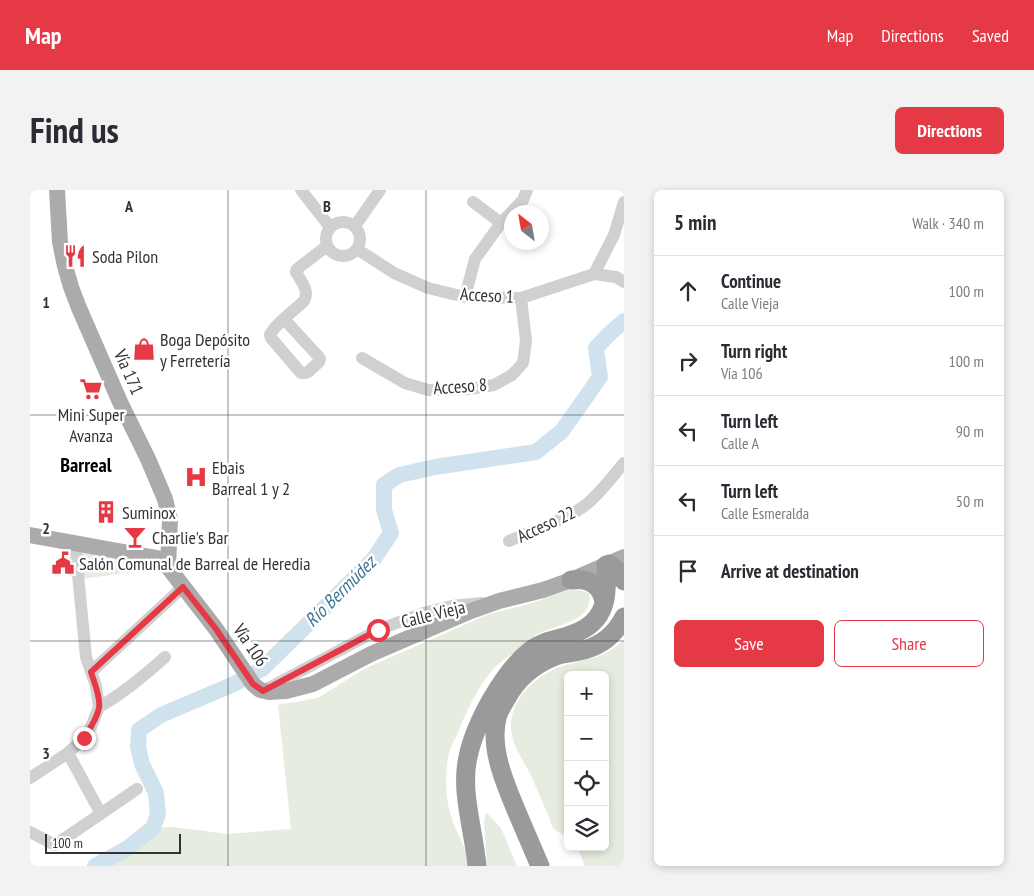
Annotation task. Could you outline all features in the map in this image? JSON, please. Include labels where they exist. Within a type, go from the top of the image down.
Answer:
[{"type":"highway","points":[[613,562],[624,581]]},
{"type":"highway","points":[[477,866],[465,780],[469,751],[480,721],[508,673],[523,657],[539,645],[574,634],[590,625],[597,618],[602,611],[613,562]]},
{"type":"highway","points":[[571,580],[585,579],[591,582],[603,597],[604,603]]},
{"type":"highway","points":[[540,866],[510,795],[499,761],[495,735],[500,709],[514,686],[529,671],[553,657],[585,650],[598,644],[614,632],[624,617]]},
{"type":"main road","name":"Vía 171","points":[[57,190],[60,242],[74,294],[120,402],[165,499],[170,519],[168,567]]},
{"type":"main road","name":"Vía 106","points":[[30,535],[158,558],[168,567],[216,629],[253,684],[263,691],[269,692],[286,691],[313,684],[371,654],[471,611],[499,601],[543,590],[613,562]]},
{"type":"street","points":[[301,190],[330,227]]},
{"type":"street","points":[[355,226],[380,190]]},
{"type":"street","points":[[465,297],[475,259],[501,223],[523,200],[527,190]]},
{"type":"street","points":[[473,202],[501,223]]},
{"type":"street","points":[[594,274],[614,235],[624,202]]},
{"type":"street","points":[[345,222],[355,226],[360,237],[360,243],[357,248],[347,256],[341,256],[331,251],[325,241],[330,227],[335,223],[345,222]]},
{"type":"street","points":[[284,319],[307,298],[307,294],[296,272],[297,269],[327,246]]},
{"type":"street","name":"Acceso 1","points":[[357,248],[394,273],[428,288],[465,297],[521,298],[594,274],[616,277],[624,282]]},
{"type":"street","name":"Acceso 8","points":[[362,358],[405,383],[428,390],[470,389],[494,385],[512,375],[524,363],[526,341],[521,298]]},
{"type":"street","name":"Acceso 22","points":[[509,541],[569,515],[585,505],[600,492],[624,463]]},
{"type":"street","points":[[30,778],[68,753],[84,738],[91,727],[99,707],[96,686],[86,657],[75,544]]},
{"type":"street","points":[[91,672],[183,587]]},
{"type":"street","points":[[99,707],[117,697],[165,657]]},
{"type":"street","points":[[68,753],[101,814]]},
{"type":"street","points":[[30,832],[55,845],[137,789]]},
{"type":"shaded area","points":[[79,552],[156,562],[161,568],[81,579]]},
{"type":"shaded area","points":[[573,588],[589,593],[589,603],[586,610],[573,621],[535,636],[494,668],[475,695],[450,750],[446,776],[448,801],[451,816],[466,853],[469,866],[95,866],[128,848],[153,828],[172,827],[229,834],[291,829],[278,705],[318,698],[364,669],[489,614],[529,604]]},
{"type":"shaded area","points":[[624,640],[624,866],[585,866],[579,851],[609,851],[609,671],[564,671],[564,835],[552,826],[530,773],[515,745],[511,723],[513,711],[518,701],[534,682],[554,669],[603,654]]},
{"type":"shaded area","points":[[486,812],[501,828],[517,866],[487,866],[484,824]]},
{"type":"waterway","name":"Río Bermúdez","points":[[95,866],[128,848],[153,828],[158,814],[156,793],[142,764],[138,747],[139,730],[161,715],[234,684],[262,669],[373,560],[391,533],[384,510],[384,485],[399,475],[435,467],[536,452],[562,431],[600,377],[596,348],[624,321]]},
{"type":"place","name":"Soda Pilon","points":[[75,256]]},
{"type":"place","name":"Boga Depósito y Ferretería","points":[[144,349]]},
{"type":"place","name":"Mini Super Avanza","points":[[91,389]]},
{"type":"place","name":"Ebais Barreal 1 y 2","points":[[196,477]]},
{"type":"place","name":"Suminox","points":[[106,512]]},
{"type":"place","name":"Charlie's Bar","points":[[135,537]]},
{"type":"place","name":"Salón Comunal de Barreal de Heredia","points":[[63,563]]},
{"type":"district","name":"Barreal","points":[[86,465]]},
{"type":"route","points":[[84,738],[91,727],[99,707],[96,686],[91,672],[183,587],[216,629],[253,684],[263,691],[378,630]]}]
